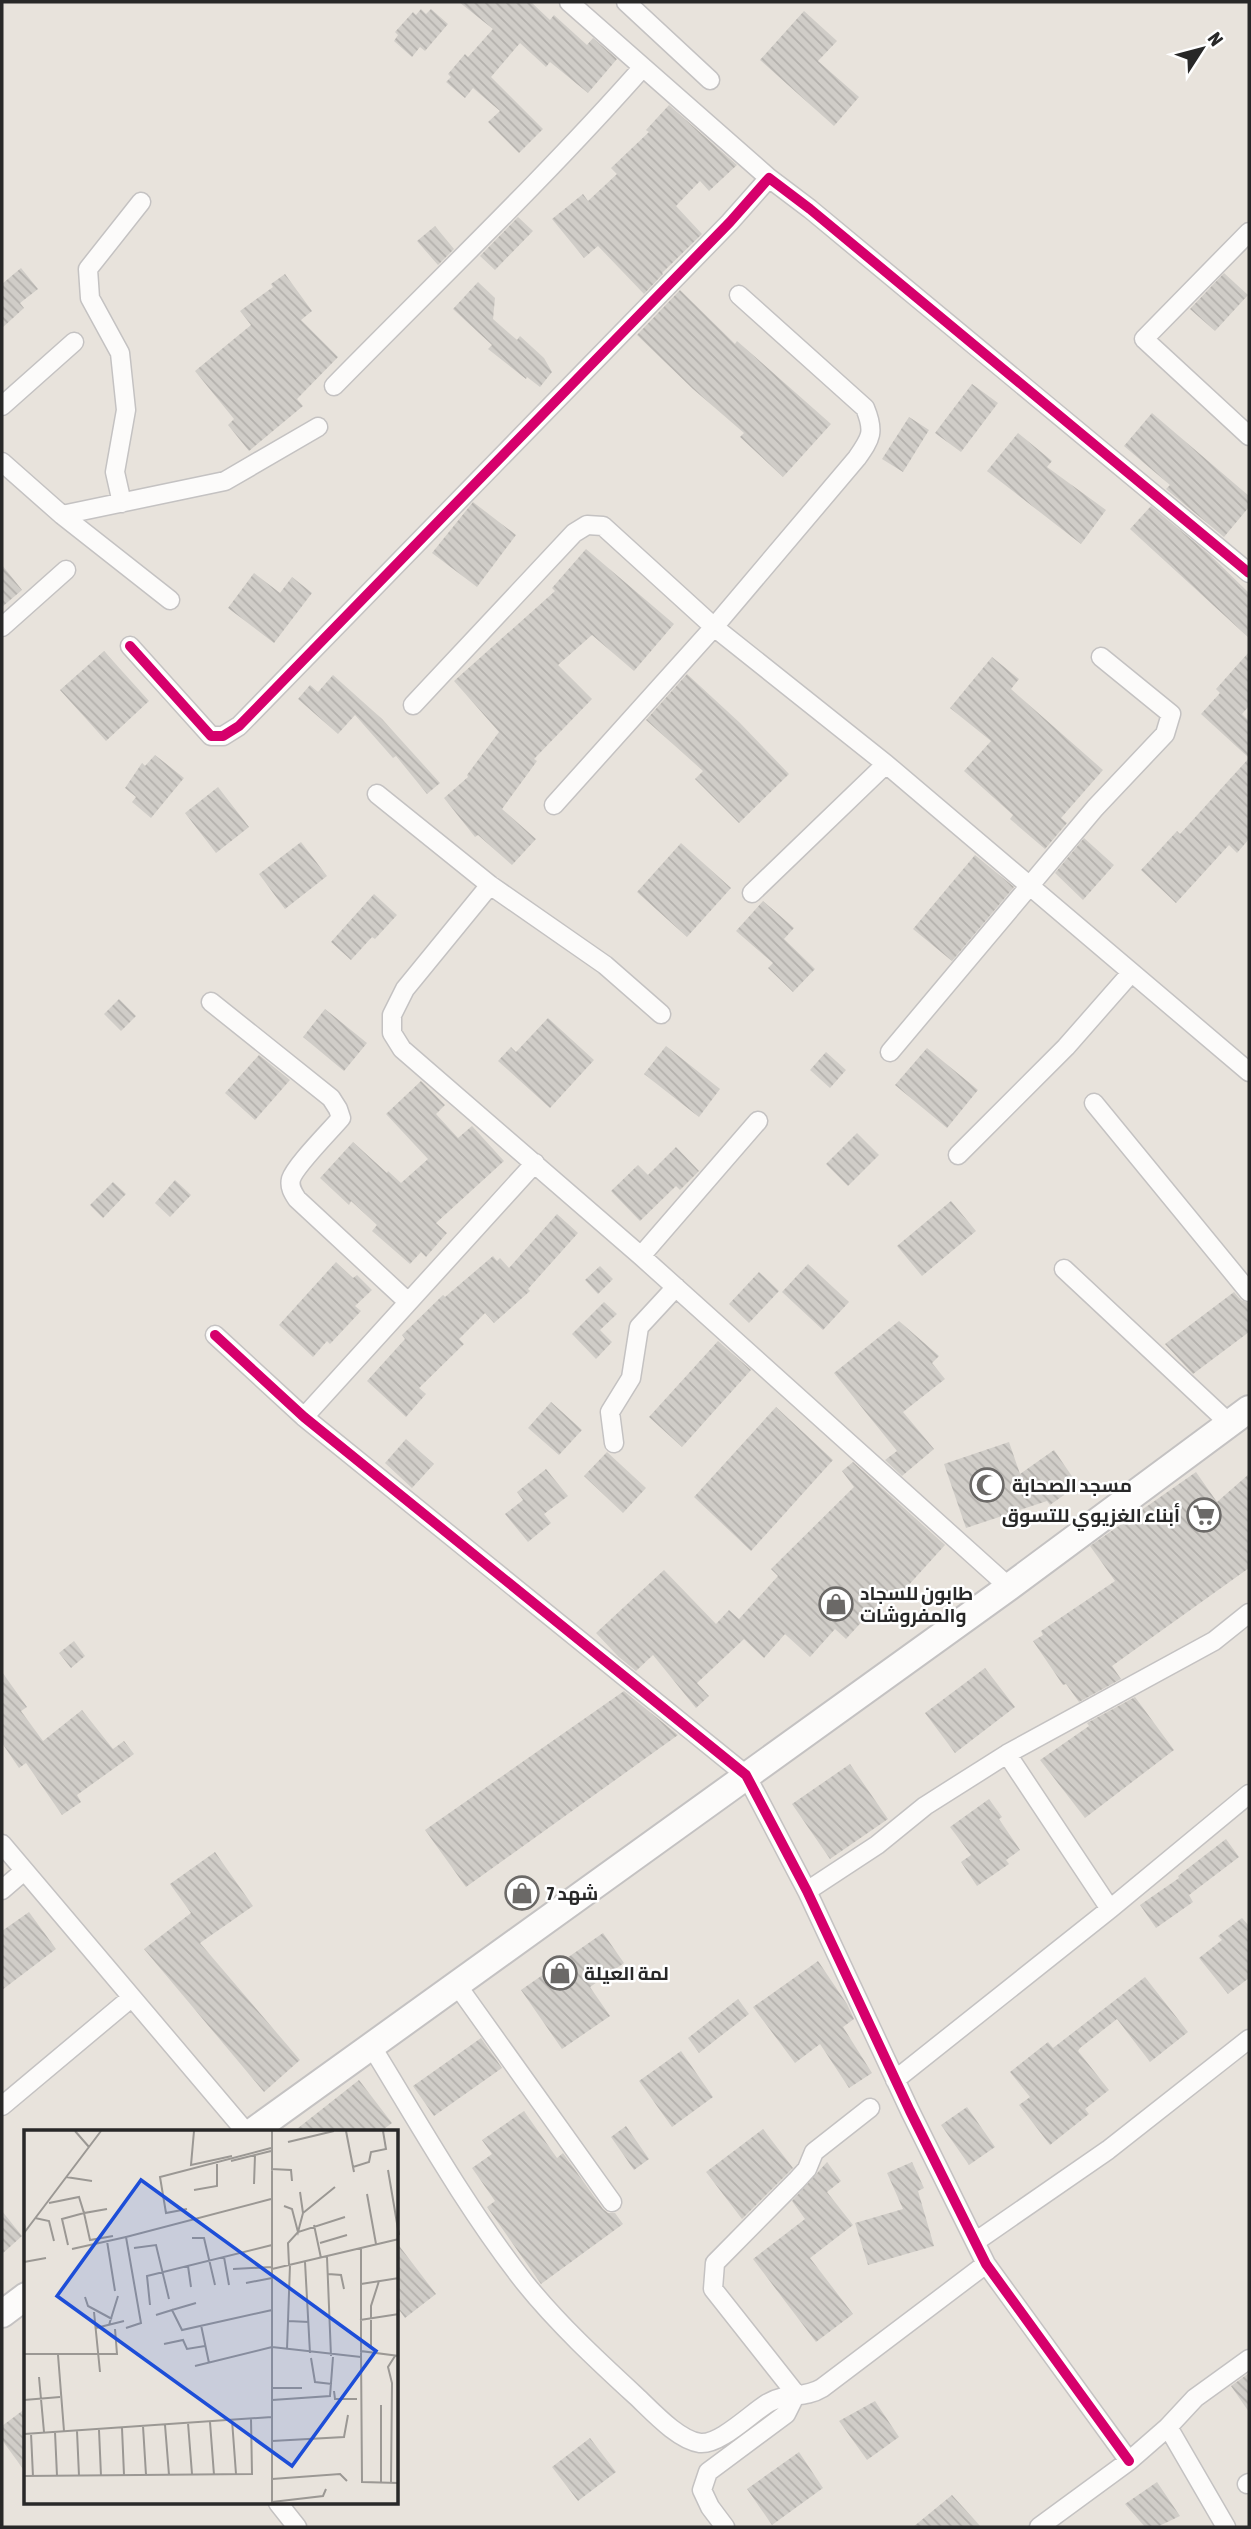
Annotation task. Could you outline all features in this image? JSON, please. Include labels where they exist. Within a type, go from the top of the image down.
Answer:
[{"type":"main road","points":[[255,2130],[1009,1587],[1239,1417]]},
{"type":"main road","points":[[2,2314],[24,2298]]},
{"type":"street","points":[[569,2],[769,178],[810,209],[1249,573]]},
{"type":"street","points":[[626,2],[710,80]]},
{"type":"street","points":[[334,386],[490,226],[575,144],[643,67]]},
{"type":"street","points":[[130,646],[211,736],[223,736],[239,726],[730,222],[769,178]]},
{"type":"street","points":[[122,503],[115,472],[126,410],[120,353],[90,298],[88,269],[141,202]]},
{"type":"street","points":[[1249,232],[1144,339],[1249,436]]},
{"type":"street","points":[[554,805],[714,626],[857,458],[870,438],[870,421],[865,408],[739,295]]},
{"type":"street","points":[[2,406],[74,342]]},
{"type":"street","points":[[62,515],[225,481],[318,427]]},
{"type":"street","points":[[2,462],[62,515],[170,600]]},
{"type":"street","points":[[413,705],[574,533],[587,525],[603,526],[714,626],[886,764],[1249,1072]]},
{"type":"street","points":[[2,627],[66,570]]},
{"type":"street","points":[[890,1052],[1095,808],[1166,734],[1171,714],[1101,657]]},
{"type":"street","points":[[752,893],[886,764]]},
{"type":"street","points":[[377,794],[490,885],[604,965],[661,1014]]},
{"type":"street","points":[[490,885],[405,989],[392,1015],[392,1033],[402,1049],[676,1287],[1009,1587]]},
{"type":"street","points":[[958,1156],[1066,1047],[1132,973]]},
{"type":"street","points":[[211,1002],[331,1098],[341,1118],[299,1165],[291,1179],[292,1190],[297,1199],[407,1301]]},
{"type":"street","points":[[1094,1103],[1249,1292]]},
{"type":"street","points":[[641,1256],[758,1121]]},
{"type":"street","points":[[304,1417],[535,1163]]},
{"type":"street","points":[[1064,1269],[1239,1417]]},
{"type":"street","points":[[614,1443],[610,1412],[631,1378],[639,1327],[676,1287]]},
{"type":"street","points":[[215,1335],[304,1417],[746,1775],[807,1891],[895,2080],[986,2264],[1129,2460]]},
{"type":"street","points":[[807,1891],[877,1845],[925,1807],[1007,1754],[1214,1641],[1249,1613]]},
{"type":"street","points":[[1007,1754],[1110,1909]]},
{"type":"street","points":[[895,2080],[1110,1909],[1249,1794]]},
{"type":"street","points":[[2,1844],[244,2130]]},
{"type":"street","points":[[2,1890],[24,1871]]},
{"type":"street","points":[[457,1985],[612,2202]]},
{"type":"street","points":[[2,2106],[131,1998]]},
{"type":"street","points":[[975,2242],[1108,2150],[1249,2039]]},
{"type":"street","points":[[372,2047],[460,2191],[527,2284],[599,2361],[665,2423],[693,2441],[713,2441],[769,2402],[796,2393],[808,2396],[822,2388],[986,2264]]},
{"type":"street","points":[[796,2393],[713,2288],[715,2263],[807,2169],[814,2152],[870,2108]]},
{"type":"street","points":[[1039,2527],[1129,2460],[1168,2427],[1195,2398],[1249,2359]]},
{"type":"street","points":[[725,2527],[710,2507],[702,2490],[708,2472],[786,2414],[796,2393]]},
{"type":"street","points":[[1168,2427],[1226,2527]]},
{"type":"street","points":[[279,2504],[297,2527]]},
{"type":"building","points":[[459,2],[531,2],[550,20],[554,15],[587,45],[593,38],[617,59],[588,93],[550,62],[546,67],[520,43],[491,77],[543,129],[519,153],[488,122],[500,111],[473,88],[465,98],[446,82],[451,77],[448,74],[465,54],[468,57],[493,29]]},
{"type":"building","points":[[421,9],[426,14],[431,9],[448,24],[425,51],[420,47],[412,57],[394,41],[398,35],[395,32],[413,12],[416,15]]},
{"type":"building","points":[[804,11],[837,41],[818,61],[859,97],[834,126],[760,60]]},
{"type":"building","points":[[669,105],[737,165],[709,191],[700,181],[676,206],[702,234],[644,294],[598,246],[584,258],[552,219],[583,194],[588,201],[617,174],[611,168],[649,132],[646,130]]},
{"type":"building","points":[[518,217],[533,231],[495,270],[480,256]]},
{"type":"building","points":[[435,226],[454,249],[438,265],[417,241]]},
{"type":"building","points":[[21,268],[38,289],[20,303],[24,308],[2,328],[2,284]]},
{"type":"building","points":[[1224,273],[1248,295],[1215,331],[1190,309]]},
{"type":"building","points":[[285,274],[312,311],[301,320],[338,357],[297,399],[303,406],[249,451],[228,425],[234,419],[195,371],[251,325],[240,311],[273,287],[271,284]]},
{"type":"building","points":[[478,282],[495,298],[493,319],[517,340],[520,336],[544,358],[552,372],[540,387],[488,349],[492,345],[453,309]]},
{"type":"building","points":[[680,290],[735,344],[737,341],[831,424],[783,477],[740,437],[744,433],[637,335]]},
{"type":"building","points":[[972,384],[998,403],[961,452],[935,433]]},
{"type":"building","points":[[1152,413],[1249,496],[1249,507],[1224,537],[1166,489],[1170,485],[1124,446]]},
{"type":"building","points":[[909,417],[929,430],[903,472],[882,459]]},
{"type":"building","points":[[1018,433],[1052,461],[1047,467],[1106,510],[1081,544],[987,471]]},
{"type":"building","points":[[473,502],[516,535],[477,587],[432,553]]},
{"type":"building","points":[[1151,506],[1209,554],[1249,593],[1249,638],[1130,529]]},
{"type":"building","points":[[586,549],[674,624],[634,671],[592,635],[558,665],[592,699],[534,759],[537,761],[502,809],[536,839],[512,865],[478,835],[475,837],[444,798],[468,777],[499,732],[454,681],[555,591],[552,588]]},
{"type":"building","points":[[2,565],[22,590],[2,607]]},
{"type":"building","points":[[254,573],[280,593],[292,577],[312,593],[274,643],[228,608]]},
{"type":"building","points":[[104,651],[149,701],[106,741],[60,690]]},
{"type":"building","points":[[1249,652],[1249,706],[1242,714],[1249,721],[1249,758],[1201,714],[1220,693],[1216,689]]},
{"type":"building","points":[[992,657],[1019,679],[1011,689],[1103,770],[1061,818],[1067,823],[1045,849],[1010,819],[1013,815],[964,771],[991,741],[950,708]]},
{"type":"building","points":[[687,674],[740,723],[789,774],[739,823],[695,779],[703,771],[646,720]]},
{"type":"building","points":[[333,675],[382,719],[440,783],[427,794],[396,756],[393,758],[355,715],[338,734],[298,699],[310,685],[318,692]]},
{"type":"building","points":[[155,755],[184,778],[151,818],[132,802],[136,797],[125,788],[142,763],[145,766]]},
{"type":"building","points":[[1249,758],[1249,839],[1237,853],[1229,845],[1176,903],[1141,870],[1177,831],[1180,834]]},
{"type":"building","points":[[218,787],[249,827],[216,853],[185,813]]},
{"type":"building","points":[[1084,838],[1114,865],[1083,900],[1055,873]]},
{"type":"building","points":[[301,842],[327,876],[285,909],[259,874]]},
{"type":"building","points":[[681,843],[731,888],[687,937],[637,892]]},
{"type":"building","points":[[975,855],[1014,887],[952,961],[913,929]]},
{"type":"building","points":[[374,894],[397,915],[351,960],[331,942]]},
{"type":"building","points":[[763,901],[794,928],[784,939],[815,969],[793,992],[768,968],[773,963],[736,931]]},
{"type":"building","points":[[119,999],[136,1016],[121,1031],[104,1014]]},
{"type":"building","points":[[325,1009],[367,1043],[344,1071],[303,1037]]},
{"type":"building","points":[[548,1018],[594,1060],[550,1108],[498,1061],[511,1047],[516,1052]]},
{"type":"building","points":[[666,1046],[720,1089],[699,1117],[644,1074]]},
{"type":"building","points":[[927,1048],[978,1090],[947,1128],[895,1085]]},
{"type":"building","points":[[826,1052],[846,1070],[830,1088],[810,1070]]},
{"type":"building","points":[[259,1055],[290,1080],[255,1120],[225,1093]]},
{"type":"building","points":[[421,1081],[445,1105],[436,1114],[458,1138],[472,1126],[504,1161],[436,1223],[447,1233],[426,1257],[421,1252],[410,1264],[372,1231],[377,1225],[351,1201],[349,1205],[320,1178],[353,1142],[401,1183],[428,1159],[386,1114]]},
{"type":"building","points":[[857,1133],[879,1155],[848,1186],[826,1164]]},
{"type":"building","points":[[676,1147],[699,1171],[680,1190],[676,1186],[640,1221],[611,1191],[638,1165],[648,1175]]},
{"type":"building","points":[[175,1180],[191,1195],[170,1217],[155,1203]]},
{"type":"building","points":[[113,1182],[126,1194],[103,1218],[90,1205]]},
{"type":"building","points":[[951,1201],[976,1231],[922,1276],[897,1246]]},
{"type":"building","points":[[557,1214],[578,1233],[528,1289],[530,1291],[494,1323],[485,1313],[459,1339],[464,1344],[419,1388],[426,1394],[406,1417],[367,1381],[405,1339],[402,1335],[443,1295],[445,1297],[493,1256],[497,1261],[500,1258],[509,1268]]},
{"type":"building","points":[[336,1262],[353,1278],[357,1275],[372,1290],[355,1306],[361,1311],[330,1344],[327,1341],[313,1357],[279,1325]]},
{"type":"building","points":[[808,1264],[849,1302],[823,1330],[782,1292]]},
{"type":"building","points":[[600,1266],[613,1279],[598,1294],[585,1280]]},
{"type":"building","points":[[759,1272],[779,1291],[749,1323],[729,1304]]},
{"type":"building","points":[[1234,1292],[1241,1300],[1249,1303],[1249,1332],[1193,1374],[1165,1344]]},
{"type":"building","points":[[604,1302],[617,1314],[600,1330],[612,1342],[596,1359],[572,1334]]},
{"type":"building","points":[[899,1321],[939,1356],[932,1363],[945,1379],[903,1412],[934,1449],[902,1476],[885,1460],[897,1451],[834,1373]]},
{"type":"building","points":[[718,1341],[751,1370],[682,1447],[649,1417]]},
{"type":"building","points":[[551,1402],[582,1430],[559,1455],[528,1428]]},
{"type":"building","points":[[776,1407],[833,1460],[751,1551],[694,1497]]},
{"type":"building","points":[[406,1439],[434,1464],[412,1488],[385,1463]]},
{"type":"building","name":"مسجد الصحابة","points":[[1009,1442],[1020,1474],[1054,1450],[1078,1485],[1050,1505],[1047,1501],[966,1528],[944,1464]]},
{"type":"building","points":[[607,1452],[646,1488],[623,1513],[584,1476]]},
{"type":"building","points":[[853,1462],[945,1545],[896,1599],[889,1592],[846,1639],[835,1629],[810,1657],[785,1634],[764,1658],[744,1639],[697,1683],[709,1696],[696,1708],[653,1655],[636,1671],[596,1633],[664,1570],[716,1624],[729,1610],[739,1619],[778,1576],[771,1569],[854,1487],[842,1471]]},
{"type":"building","points":[[546,1469],[568,1496],[544,1514],[551,1523],[528,1542],[505,1514],[523,1500],[517,1492]]},
{"type":"building","points":[[1196,1472],[1217,1502],[1249,1474],[1249,1568],[1112,1666],[1121,1679],[1079,1702],[1066,1684],[1063,1685],[1033,1641],[1043,1635],[1041,1631],[1115,1581],[1090,1546]]},
{"type":"building","points":[[74,1641],[85,1656],[71,1668],[59,1653]]},
{"type":"building","points":[[985,1668],[1015,1707],[955,1753],[925,1713]]},
{"type":"building","points":[[2,1672],[27,1707],[21,1711],[43,1741],[82,1710],[113,1749],[124,1741],[134,1754],[77,1795],[81,1802],[62,1815],[26,1763],[19,1768],[2,1743]]},
{"type":"building","points":[[624,1691],[678,1735],[466,1887],[425,1830]]},
{"type":"building","points":[[1135,1697],[1174,1750],[1085,1818],[1040,1760],[1089,1726],[1087,1723]]},
{"type":"building","points":[[850,1764],[888,1819],[830,1859],[792,1804]]},
{"type":"building","points":[[989,1799],[1020,1850],[1006,1860],[1009,1864],[977,1886],[961,1862],[971,1855],[950,1827]]},
{"type":"building","points":[[1226,1839],[1239,1857],[1189,1895],[1193,1902],[1156,1928],[1140,1905],[1179,1878],[1178,1876]]},
{"type":"building","points":[[215,1852],[253,1906],[200,1943],[300,2060],[264,2092],[144,1949],[191,1913],[170,1884]]},
{"type":"building","points":[[29,1912],[56,1949],[2,1990],[2,1931]]},
{"type":"building","points":[[1242,1918],[1249,1926],[1249,1978],[1228,1994],[1199,1958],[1222,1940],[1218,1936]]},
{"type":"building","points":[[603,1933],[624,1963],[590,1987],[610,2016],[562,2049],[521,1990]]},
{"type":"building","points":[[818,1961],[847,2004],[854,2019],[843,2027],[872,2073],[849,2088],[820,2044],[795,2063],[753,2007]]},
{"type":"building","points":[[1145,1977],[1188,2032],[1150,2062],[1117,2019],[1080,2048],[1078,2051],[1109,2090],[1085,2109],[1089,2114],[1050,2145],[1019,2105],[1030,2097],[1010,2072],[1048,2042],[1053,2048]]},
{"type":"building","points":[[738,1999],[749,2014],[699,2053],[688,2038]]},
{"type":"building","points":[[481,2038],[502,2068],[434,2116],[413,2086]]},
{"type":"building","points":[[681,2051],[713,2097],[672,2127],[639,2081]]},
{"type":"building","points":[[359,2080],[392,2123],[383,2130],[296,2130]]},
{"type":"building","points":[[967,2107],[995,2147],[969,2165],[941,2125]]},
{"type":"building","points":[[524,2111],[557,2158],[563,2153],[603,2209],[608,2213],[615,2213],[623,2224],[541,2284],[487,2207],[495,2201],[472,2168],[492,2154],[482,2140]]},
{"type":"building","points":[[626,2126],[649,2159],[634,2170],[611,2137]]},
{"type":"building","points":[[763,2129],[793,2168],[742,2219],[706,2172]]},
{"type":"building","points":[[827,2162],[841,2181],[827,2192],[853,2225],[810,2258],[853,2314],[816,2342],[753,2259],[805,2219],[792,2201]]},
{"type":"building","points":[[912,2162],[924,2188],[918,2191],[934,2246],[868,2265],[855,2223],[903,2209],[887,2173]]},
{"type":"building","points":[[2,2211],[22,2236],[2,2254]]},
{"type":"building","points":[[399,2246],[436,2294],[405,2318],[399,2310]]},
{"type":"building","points":[[1249,2373],[1249,2412],[1231,2386]]},
{"type":"building","points":[[875,2401],[899,2437],[867,2460],[839,2421]]},
{"type":"building","points":[[24,2410],[24,2470],[2,2440],[2,2426]]},
{"type":"building","points":[[590,2438],[616,2472],[578,2501],[552,2467]]},
{"type":"building","points":[[799,2452],[823,2488],[772,2525],[747,2489]]},
{"type":"building","points":[[1157,2482],[1180,2516],[1157,2527],[1145,2527],[1125,2504]]},
{"type":"building","points":[[952,2495],[981,2527],[913,2527]]},
{"type":"cycle path","points":[[130,646],[211,736],[223,736],[239,726],[730,222],[769,178],[810,209],[1249,573]]},
{"type":"cycle path","points":[[215,1335],[304,1417],[746,1775],[807,1891],[910,2111],[986,2264],[1129,2461]]},
{"type":"place","name":"مسجد الصحابة","points":[[987,1485]]},
{"type":"place","name":"أبناء الغزيوي للتسوق","points":[[1204,1515]]},
{"type":"place","name":"طابون للسجاد والمفروشات","points":[[836,1604]]},
{"type":"place","name":"شهد 7","points":[[522,1893]]},
{"type":"place","name":"لمة العيلة","points":[[560,1973]]}]
